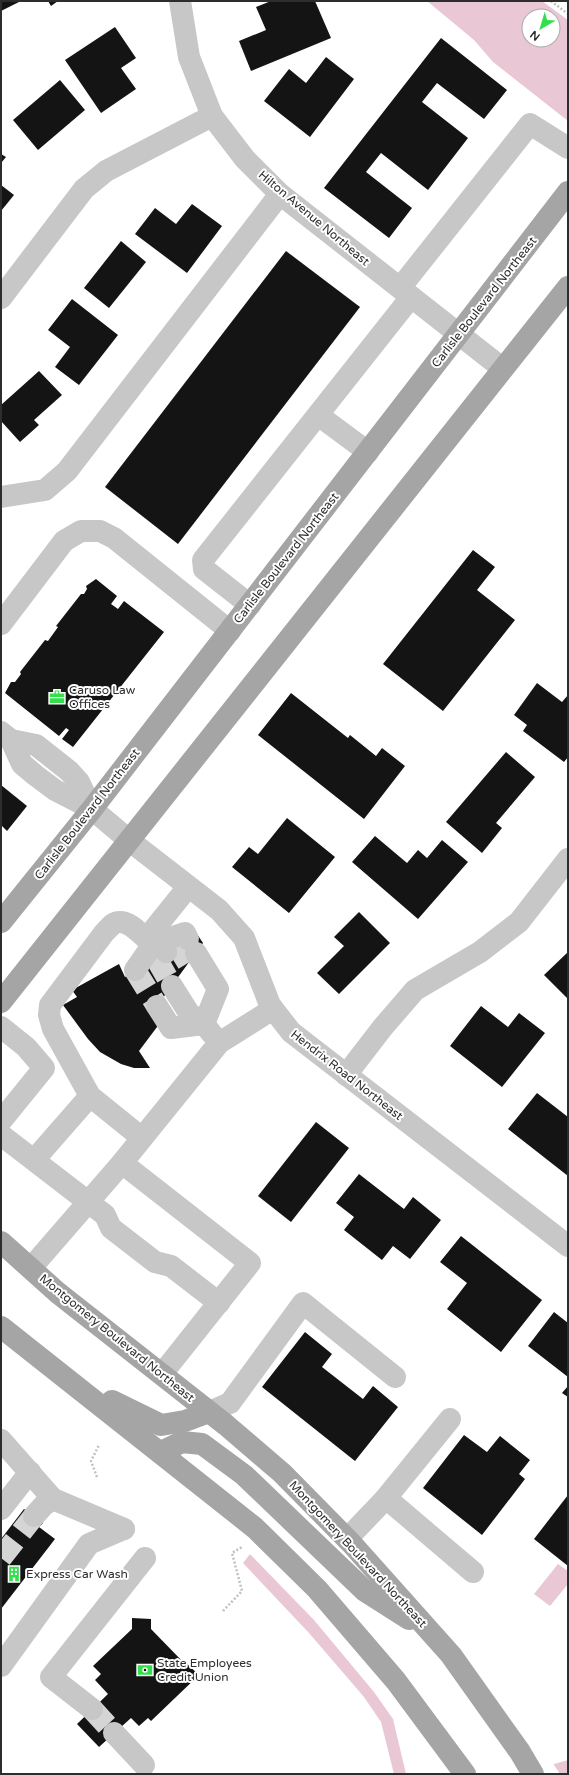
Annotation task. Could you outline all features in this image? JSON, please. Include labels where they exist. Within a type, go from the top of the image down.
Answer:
[{"type":"main road","name":"Carlisle Boulevard Northeast","points":[[1,922],[92,809],[568,192]]},
{"type":"main road","points":[[1,1002],[130,841],[502,368],[568,287]]},
{"type":"main road","name":"Montgomery Boulevard Northeast","points":[[1,1242],[58,1293],[162,1374],[282,1473],[347,1539],[451,1655],[520,1752],[533,1774]]},
{"type":"main road","points":[[1,1327],[161,1452],[255,1528],[317,1589],[396,1681],[465,1774]]},
{"type":"main road","points":[[74,1384],[103,1396],[161,1425],[186,1421],[209,1412]]},
{"type":"main road","points":[[161,1452],[182,1442],[202,1444],[207,1447],[244,1475],[365,1591],[436,1638]]},
{"type":"street","name":"Hilton Avenue Northeast","points":[[180,1],[189,57],[212,116],[245,159],[280,194],[502,368]]},
{"type":"street","points":[[1,298],[90,185],[106,171],[212,116]]},
{"type":"street","points":[[250,605],[204,569],[203,560],[318,415],[530,124],[568,148]]},
{"type":"street","points":[[1,496],[45,490],[67,471],[280,194]]},
{"type":"street","points":[[318,415],[368,452]]},
{"type":"street","points":[[1,624],[64,541],[81,531],[100,531],[114,538],[230,631]]},
{"type":"street","points":[[6,736],[36,746],[69,771],[79,782],[92,809]]},
{"type":"street","name":"Hendrix Road Northeast","points":[[92,809],[130,841],[219,910],[244,938],[273,1009],[291,1032],[568,1246]]},
{"type":"street","points":[[346,1075],[383,1027],[415,990],[480,952],[519,922],[568,859]]},
{"type":"street","points":[[188,887],[166,963],[181,1020],[204,1024],[219,1043]]},
{"type":"street","points":[[142,1138],[90,1096],[53,1029],[49,1015],[50,1005],[104,933],[115,923],[122,921],[129,925],[166,963],[218,989],[204,1024]]},
{"type":"street","points":[[31,1268],[97,1209],[122,1163],[219,1043],[273,1009]]},
{"type":"street","points":[[1,1027],[26,1047],[44,1068],[1,1121]]},
{"type":"street","points":[[34,1160],[90,1096]]},
{"type":"street","points":[[1,1135],[97,1209],[111,1228],[155,1262],[171,1266],[219,1303]]},
{"type":"street","points":[[122,1163],[250,1264],[162,1374]]},
{"type":"street","points":[[209,1412],[230,1403],[303,1303],[395,1377]]},
{"type":"street","points":[[347,1539],[386,1498],[450,1419]]},
{"type":"street","points":[[1,1440],[53,1499],[124,1529],[89,1544],[1,1666]]},
{"type":"street","points":[[1,1509],[30,1472]]},
{"type":"street","points":[[386,1498],[473,1572]]},
{"type":"street","points":[[34,1516],[44,1505],[53,1499]]},
{"type":"street","points":[[92,1709],[51,1677],[145,1558]]},
{"type":"street","points":[[114,1733],[144,1765]]},
{"type":"path","points":[[551,1],[568,14]]},
{"type":"path","points":[[97,1477],[91,1461],[99,1445]]},
{"type":"path","points":[[223,1610],[242,1591],[232,1552],[246,1545]]},
{"type":"shaded area","points":[[427,1],[542,1],[552,8],[521,8],[521,48],[561,48],[561,15],[568,20],[568,121],[493,62],[474,40]]},
{"type":"shaded area","points":[[250,1554],[314,1620],[374,1692],[393,1719],[406,1774],[394,1774],[381,1722],[364,1697],[309,1633],[243,1563]]},
{"type":"shaded area","points":[[558,1564],[568,1571],[568,1584],[550,1606],[534,1594]]},
{"type":"shaded area","points":[[568,1760],[568,1774],[519,1774]]},
{"type":"pier","points":[[552,1762],[560,1774],[517,1774],[518,1772]]},
{"type":"building","points":[[1,1],[21,1],[1,11]]},
{"type":"building","points":[[48,1],[58,1],[51,6]]},
{"type":"building","points":[[271,1],[315,1],[331,38],[251,71],[239,41],[266,30],[256,7]]},
{"type":"building","points":[[115,27],[136,58],[121,68],[136,89],[101,113],[65,60]]},
{"type":"building","points":[[441,38],[507,90],[484,119],[437,83],[422,102],[468,138],[428,190],[381,153],[366,172],[412,208],[389,238],[324,188]]},
{"type":"building","points":[[326,57],[354,79],[310,137],[264,101],[289,69],[306,83]]},
{"type":"building","points":[[60,80],[85,110],[38,150],[13,120]]},
{"type":"building","points":[[1,154],[6,157],[1,163]]},
{"type":"building","points":[[1,185],[14,195],[1,211]]},
{"type":"building","points":[[192,204],[222,226],[187,273],[135,234],[155,208],[176,224]]},
{"type":"building","points":[[121,241],[146,262],[109,308],[84,288]]},
{"type":"building","points":[[286,251],[360,307],[178,544],[105,487]]},
{"type":"building","points":[[72,299],[118,335],[79,385],[55,367],[70,347],[48,330]]},
{"type":"building","points":[[39,371],[62,395],[34,420],[39,425],[20,442],[1,421],[1,405]]},
{"type":"building","points":[[473,550],[495,567],[477,590],[515,620],[443,711],[383,664]]},
{"type":"building","points":[[96,579],[117,596],[111,604],[118,609],[124,601],[164,632],[73,747],[62,739],[69,730],[66,728],[59,736],[5,693],[11,682],[15,682],[21,674],[20,672],[45,640],[48,641],[58,627],[56,626],[81,594],[84,594],[87,589],[86,586]]},
{"type":"building","points":[[537,683],[562,702],[568,695],[568,757],[564,762],[523,731],[527,725],[514,715]]},
{"type":"building","points":[[291,693],[348,738],[350,735],[376,756],[382,748],[405,766],[364,819],[258,735]]},
{"type":"building","points":[[506,752],[535,777],[496,823],[502,828],[482,853],[446,822]]},
{"type":"building","points":[[1,785],[27,806],[7,831],[1,825]]},
{"type":"building","points":[[287,818],[335,857],[289,913],[232,867],[249,847],[258,854]]},
{"type":"building","points":[[375,836],[407,863],[418,850],[427,858],[442,840],[468,862],[418,919],[352,862]]},
{"type":"building","points":[[359,912],[390,943],[339,994],[317,973],[344,946],[334,937]]},
{"type":"building","points":[[197,934],[203,943],[157,1006],[160,1023],[139,1051],[150,1068],[134,1068],[121,1064],[100,1052],[88,1039],[63,1005],[77,997],[72,990],[119,964],[125,977]]},
{"type":"building","points":[[568,952],[568,999],[544,975]]},
{"type":"building","points":[[481,1006],[508,1027],[519,1013],[545,1033],[502,1087],[450,1046]]},
{"type":"building","points":[[537,1093],[568,1117],[568,1176],[508,1129]]},
{"type":"building","points":[[316,1122],[349,1148],[291,1222],[258,1196]]},
{"type":"building","points":[[359,1174],[404,1209],[413,1197],[441,1220],[410,1259],[393,1246],[382,1260],[344,1230],[354,1217],[336,1203]]},
{"type":"building","points":[[461,1236],[542,1300],[501,1352],[447,1309],[467,1283],[440,1262]]},
{"type":"building","points":[[554,1312],[568,1323],[568,1377],[528,1346]]},
{"type":"building","points":[[305,1332],[332,1354],[322,1367],[363,1399],[373,1386],[398,1407],[355,1461],[262,1387]]},
{"type":"building","points":[[568,1386],[568,1397],[562,1393]]},
{"type":"building","points":[[464,1435],[487,1452],[500,1436],[530,1460],[519,1474],[525,1479],[482,1535],[423,1488]]},
{"type":"building","points":[[568,1495],[568,1566],[534,1539]]},
{"type":"building","name":"Express Car Wash","points":[[24,1509],[43,1523],[39,1527],[55,1539],[1,1609],[1,1539]]},
{"type":"building","name":"State Employees Credit Union","points":[[132,1618],[151,1619],[151,1629],[185,1664],[186,1663],[199,1675],[151,1721],[148,1718],[139,1726],[131,1718],[99,1747],[77,1724],[108,1694],[95,1680],[101,1674],[93,1666],[132,1629]]},
{"type":"tunnel","points":[[177,945],[188,963]]},
{"type":"tunnel","points":[[156,958],[172,986]]},
{"type":"tunnel","points":[[135,970],[157,1006]]},
{"type":"tunnel","points":[[1,1558],[34,1516]]},
{"type":"tunnel","points":[[92,1709],[114,1733]]},
{"type":"place","name":"Caruso Law Offices","points":[[57,697]]},
{"type":"place","name":"Express Car Wash","points":[[14,1574]]},
{"type":"place","name":"State Employees Credit Union","points":[[145,1670]]}]
